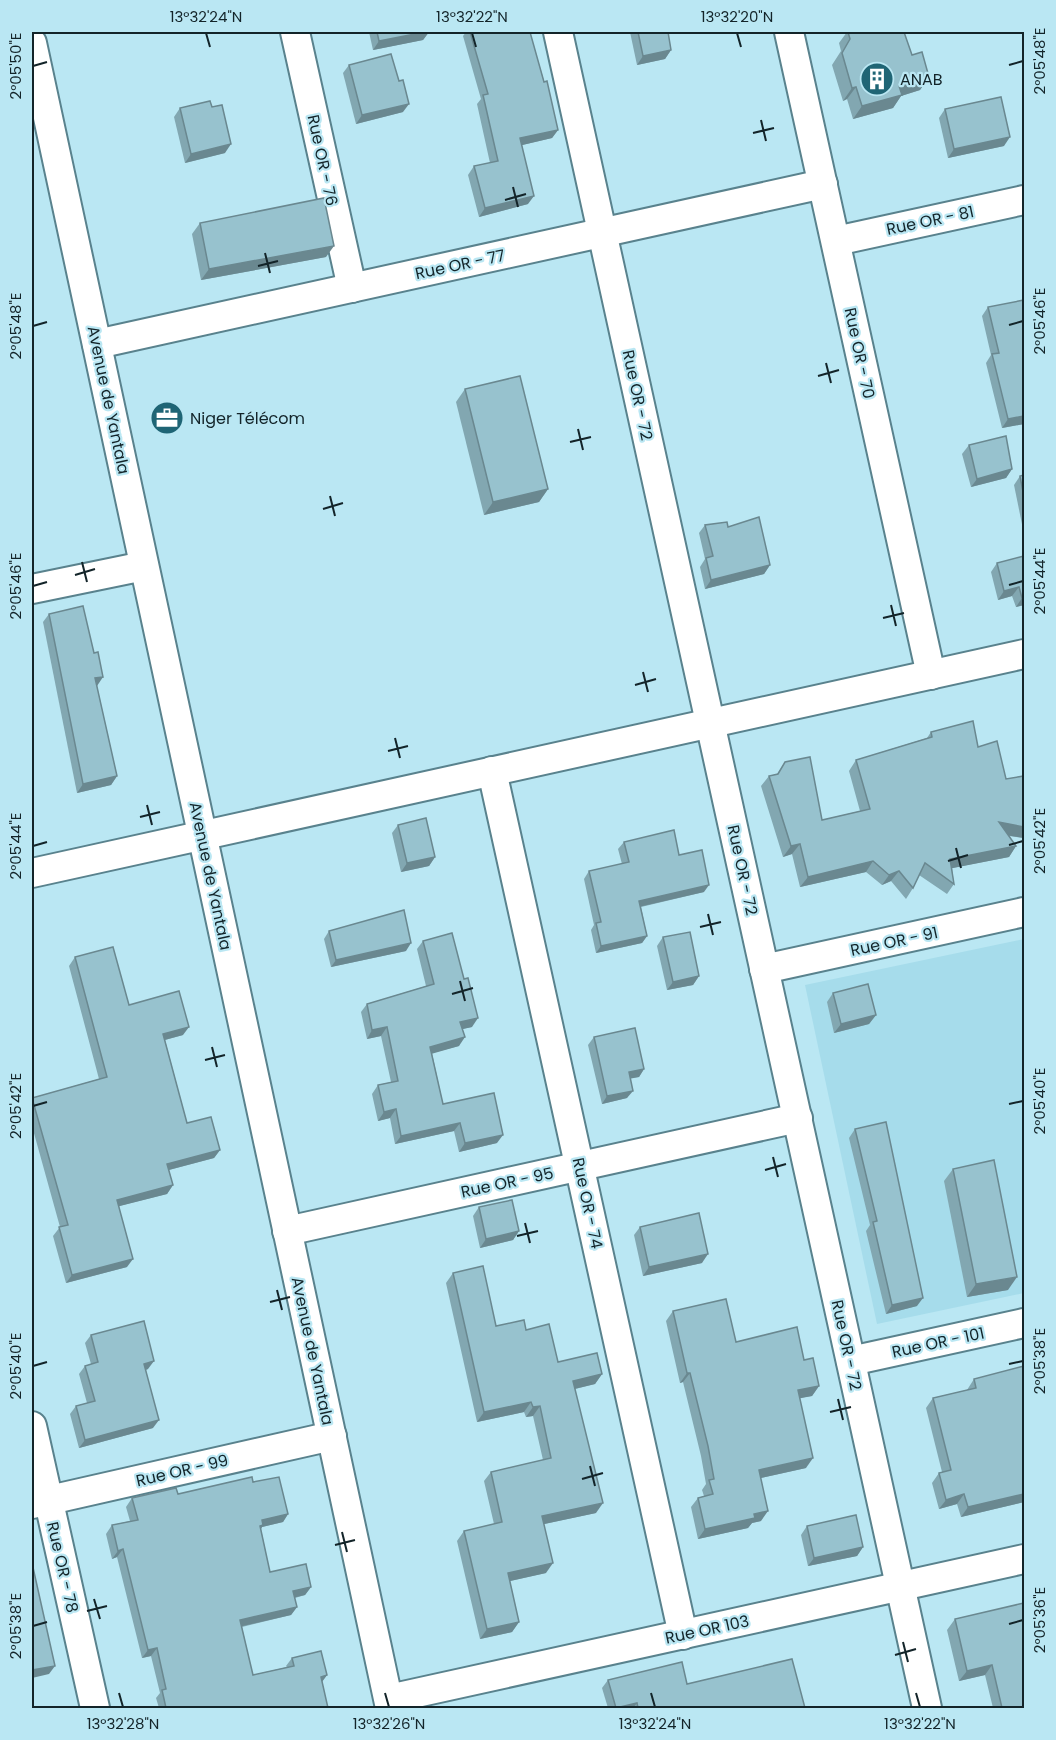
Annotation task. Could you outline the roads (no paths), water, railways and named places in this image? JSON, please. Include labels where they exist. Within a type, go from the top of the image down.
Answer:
[{"type":"street","name":"Rue OR - 76","points":[[295,32],[352,288]]},
{"type":"street","name":"Rue OR - 72","points":[[558,32],[927,1708]]},
{"type":"street","name":"Rue OR - 70","points":[[789,32],[931,675]]},
{"type":"street","name":"Avenue de Yantala","points":[[32,42],[389,1704]]},
{"type":"street","name":"Rue OR - 77","points":[[97,344],[823,184]]},
{"type":"street","name":"Rue OR - 81","points":[[836,241],[1024,200]]},
{"type":"street","points":[[32,590],[144,566]]},
{"type":"street","points":[[32,873],[1024,654]]},
{"type":"street","name":"Rue OR - 74","points":[[492,771],[683,1635]]},
{"type":"street","name":"Rue OR - 91","points":[[764,969],[1024,912]]},
{"type":"street","name":"Rue OR - 95","points":[[287,1231],[798,1118]]},
{"type":"street","name":"Rue OR - 101","points":[[851,1361],[1024,1323]]},
{"type":"street","name":"Rue OR - 78","points":[[32,1426],[40,1502],[95,1708]]},
{"type":"street","name":"Rue OR - 99","points":[[40,1502],[332,1436]]},
{"type":"street","name":"Rue OR 103","points":[[389,1704],[683,1635],[1024,1559]]},
{"type":"place","name":"ANAB","points":[[877,79]]},
{"type":"place","name":"Niger Télécom","points":[[167,418]]}]
